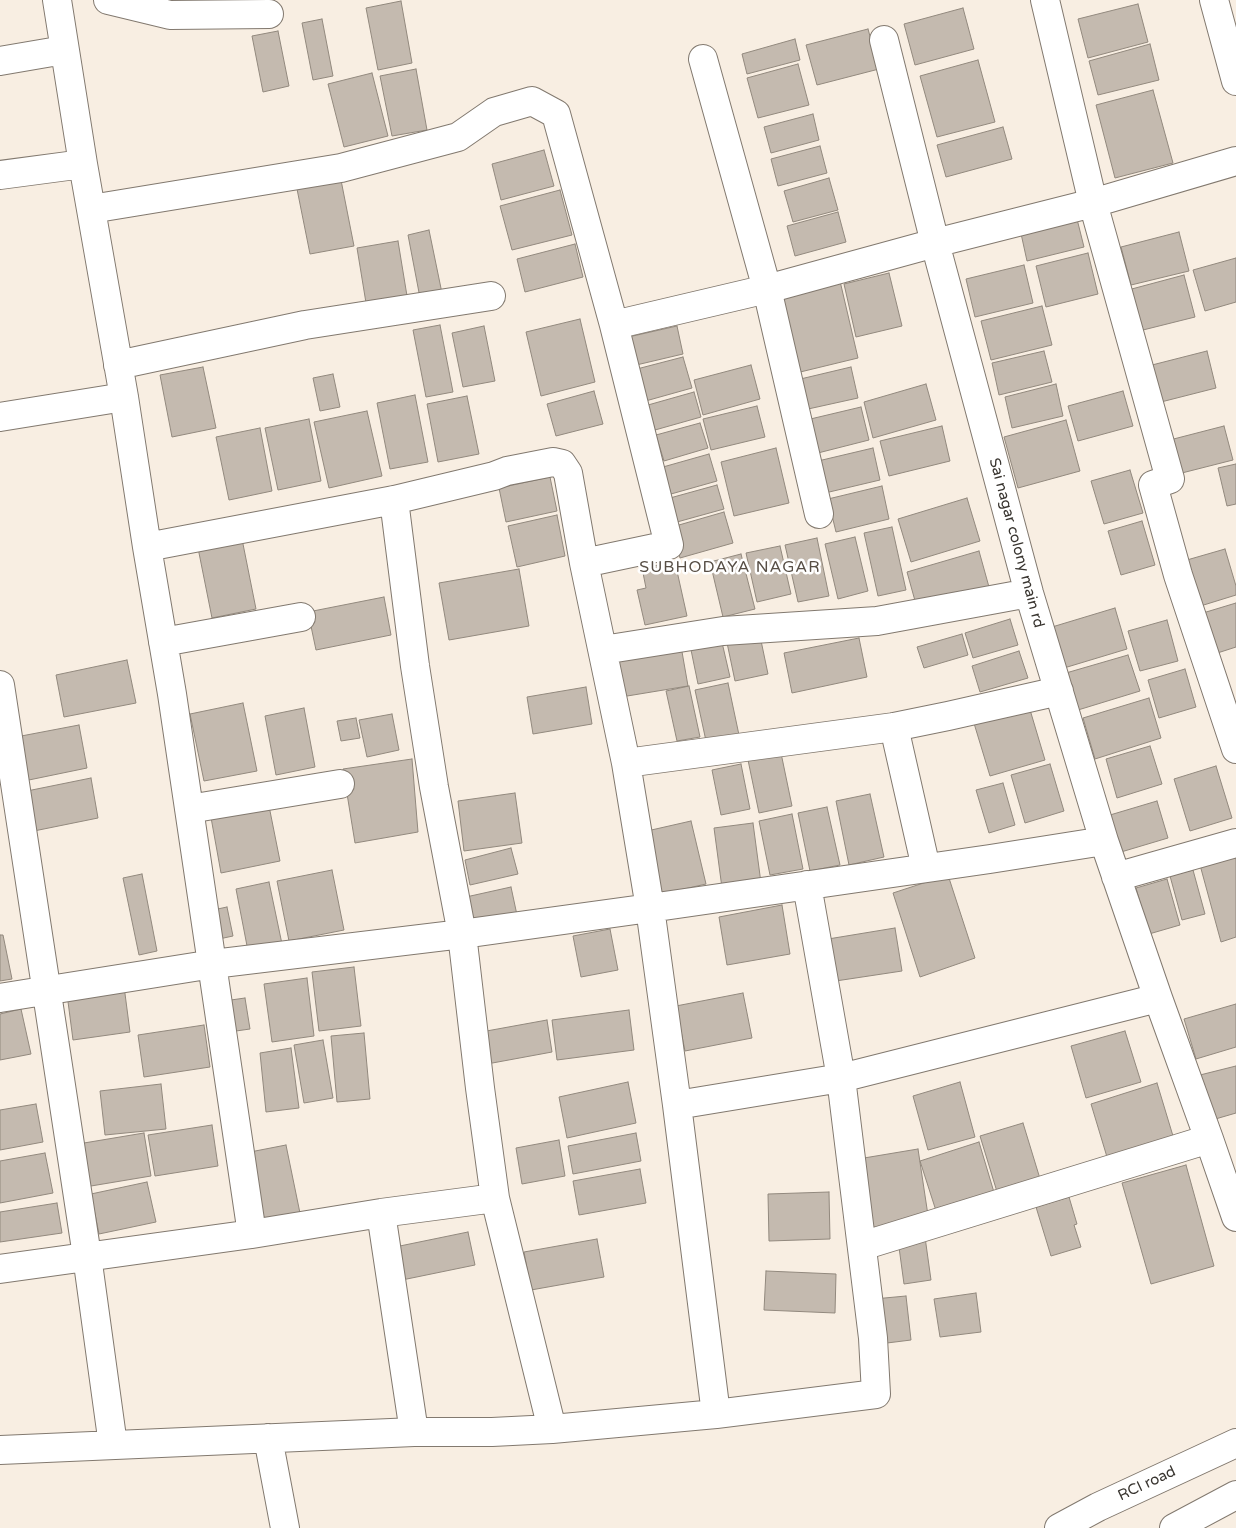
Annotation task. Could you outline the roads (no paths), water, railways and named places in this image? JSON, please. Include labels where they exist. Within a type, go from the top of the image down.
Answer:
[{"type":"street","points":[[57,0],[90,209],[124,397],[190,809],[252,1234]]},
{"type":"street","points":[[108,0],[170,15],[269,14]]},
{"type":"street","points":[[1045,0],[1093,203],[1170,479],[1153,485],[1178,575],[1236,750]]},
{"type":"street","points":[[1214,0],[1236,81]]},
{"type":"street","name":"Sai nagar colony main rd","points":[[884,40],[935,243],[1029,593],[1104,841],[1236,1217]]},
{"type":"street","points":[[0,61],[64,50]]},
{"type":"street","points":[[702,59],[766,289],[819,514]]},
{"type":"street","points":[[90,209],[341,168],[458,137],[494,112],[532,101],[556,114],[614,325],[669,545],[584,564]]},
{"type":"street","points":[[614,325],[766,289],[935,243],[1093,203],[1236,162]]},
{"type":"street","points":[[0,175],[83,164]]},
{"type":"street","points":[[118,365],[305,325],[491,296]]},
{"type":"street","points":[[0,417],[124,397]]},
{"type":"street","points":[[147,547],[394,500],[494,476],[507,471],[553,462],[562,464],[568,473],[584,564],[626,763],[650,908],[716,1414]]},
{"type":"street","points":[[394,500],[415,666],[432,778],[462,934],[494,1198],[552,1429]]},
{"type":"street","points":[[603,650],[723,631],[877,621],[1029,593]]},
{"type":"street","points":[[163,642],[301,617]]},
{"type":"street","points":[[626,763],[894,727],[1059,691]]},
{"type":"street","points":[[1,700],[87,1256],[113,1445]]},
{"type":"street","points":[[894,727],[926,868]]},
{"type":"street","points":[[190,809],[340,784]]},
{"type":"street","points":[[0,998],[213,964],[462,934],[1104,841]]},
{"type":"street","points":[[1116,877],[1236,843]]},
{"type":"street","points":[[0,1450],[414,1432],[492,1432],[552,1429],[716,1414],[876,1394],[873,1338],[841,1078],[807,885]]},
{"type":"street","points":[[677,1105],[841,1078],[1158,998]]},
{"type":"street","points":[[862,1246],[1210,1139]]},
{"type":"street","points":[[0,1268],[252,1234],[381,1212],[494,1198]]},
{"type":"street","points":[[381,1212],[414,1432]]},
{"type":"street","points":[[268,1438],[286,1528]]},
{"type":"street","name":"RCI road","points":[[1059,1528],[1098,1507],[1236,1443]]},
{"type":"street","points":[[1174,1528],[1236,1495]]},
{"type":"district","name":"SUBHODAYA NAGAR","points":[[730,568]]}]
